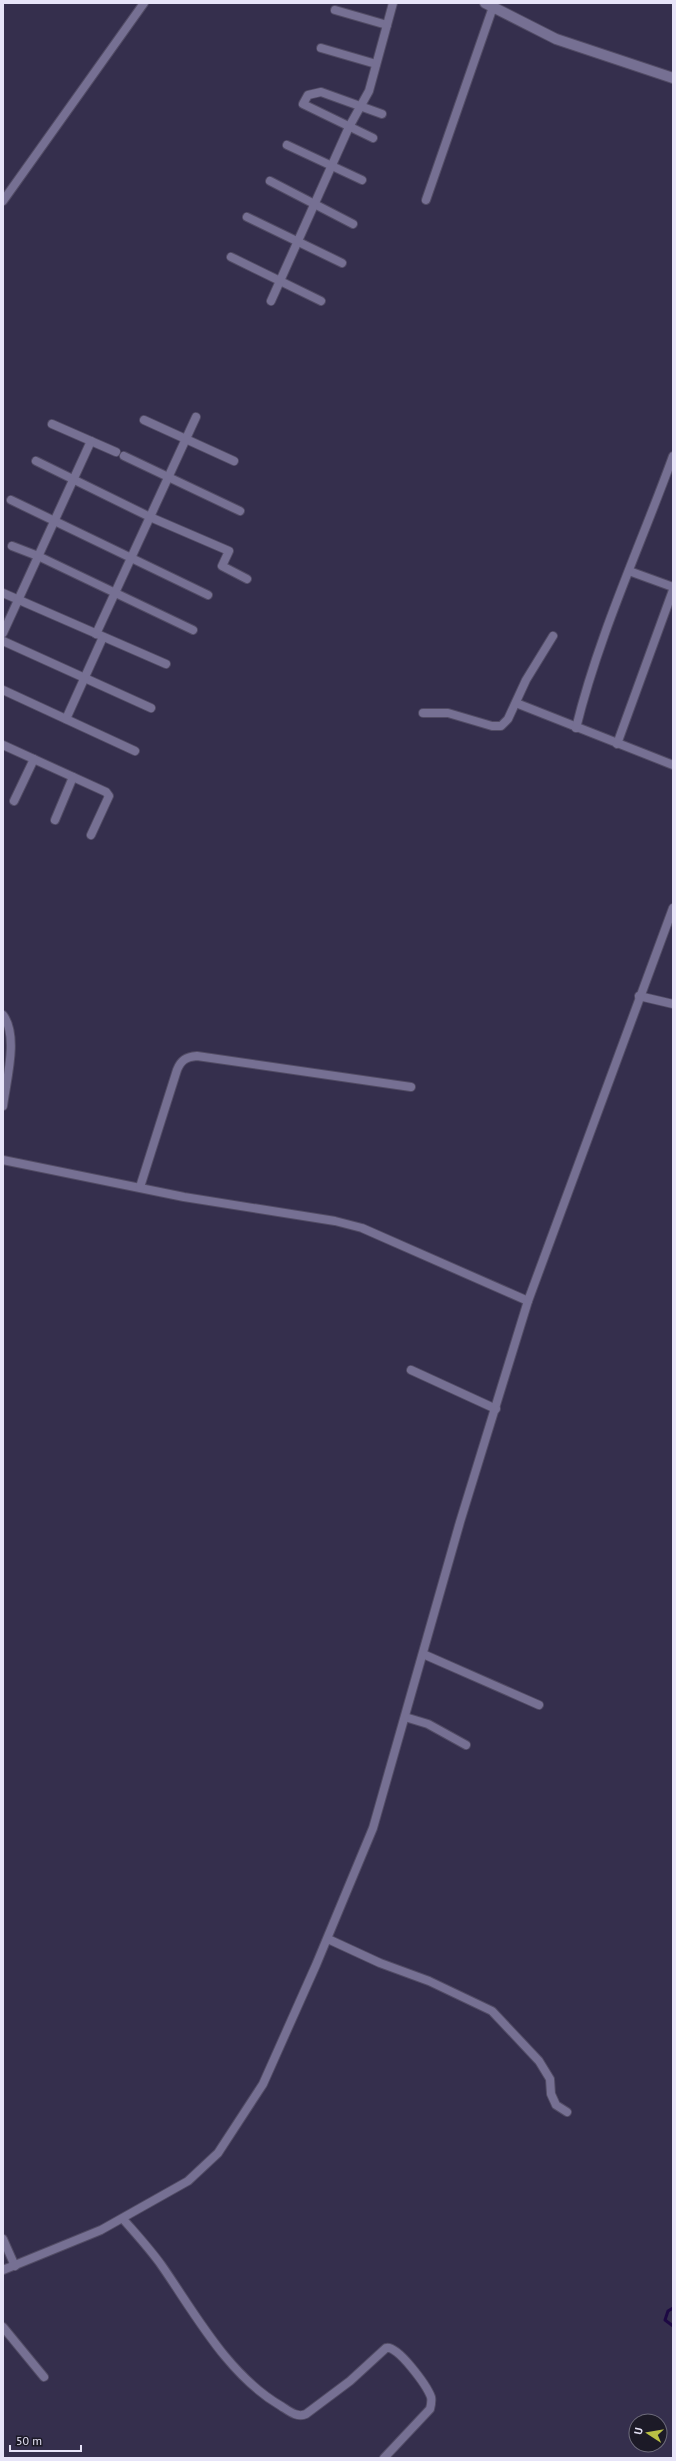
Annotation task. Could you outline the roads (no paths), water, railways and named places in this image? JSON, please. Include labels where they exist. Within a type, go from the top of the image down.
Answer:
[{"type":"main road","points":[[489,5],[556,39],[673,78]]},
{"type":"street","points":[[3,201],[144,3]]},
{"type":"street","points":[[271,301],[349,127],[369,91],[393,3]]},
{"type":"street","points":[[426,200],[489,5]]},
{"type":"street","points":[[335,10],[387,25]]},
{"type":"street","points":[[321,48],[376,64]]},
{"type":"street","points":[[373,138],[303,104],[308,95],[321,92],[382,114]]},
{"type":"street","points":[[287,145],[332,164],[362,180]]},
{"type":"street","points":[[270,180],[353,224]]},
{"type":"street","points":[[247,217],[342,263]]},
{"type":"street","points":[[231,257],[321,301]]},
{"type":"street","points":[[66,719],[85,678],[114,593],[196,417]]},
{"type":"street","points":[[144,420],[234,461]]},
{"type":"street","points":[[52,424],[120,454],[240,511]]},
{"type":"street","points":[[3,633],[91,441]]},
{"type":"street","points":[[576,728],[585,691],[603,635],[673,456]]},
{"type":"street","points":[[36,461],[150,517],[229,550],[222,566],[247,579]]},
{"type":"street","points":[[11,500],[208,595]]},
{"type":"street","points":[[12,546],[38,556],[193,630]]},
{"type":"street","points":[[617,744],[673,588],[629,571]]},
{"type":"street","points":[[3,593],[166,664]]},
{"type":"street","points":[[423,713],[458,715],[498,727],[508,720],[526,680],[553,636]]},
{"type":"street","points":[[3,641],[151,708]]},
{"type":"street","points":[[3,690],[135,751]]},
{"type":"street","points":[[516,703],[576,728],[673,765]]},
{"type":"street","points":[[3,745],[106,792],[109,796],[91,836]]},
{"type":"street","points":[[14,801],[34,759]]},
{"type":"street","points":[[54,820],[73,778]]},
{"type":"street","points":[[3,2270],[69,2244],[123,2219],[183,2184],[218,2153],[263,2084],[328,1939],[373,1828],[422,1654],[528,1301],[639,996],[673,908]]},
{"type":"street","points":[[639,996],[673,1004]]},
{"type":"street","points":[[3,1015],[8,1021],[11,1035],[3,1106]]},
{"type":"street","points":[[140,1187],[177,1070],[180,1062],[186,1058],[204,1057],[411,1087]]},
{"type":"street","points":[[3,1160],[211,1202],[300,1215],[362,1228],[528,1301]]},
{"type":"street","points":[[411,1370],[496,1409]]},
{"type":"street","points":[[422,1654],[540,1705]]},
{"type":"street","points":[[405,1717],[428,1724],[466,1745]]},
{"type":"street","points":[[328,1939],[380,1963],[441,1986],[492,2011],[539,2061],[550,2079],[551,2094],[556,2105],[568,2112]]},
{"type":"street","points":[[123,2219],[161,2265],[200,2323],[231,2361],[265,2397],[291,2413],[299,2416],[306,2414],[355,2376],[386,2348],[392,2348],[400,2354],[422,2383],[432,2402],[430,2409],[384,2458]]},
{"type":"street","points":[[3,2239],[15,2266]]},
{"type":"street","points":[[3,2327],[44,2377]]},
{"type":"waterway","points":[[673,2308],[668,2311],[665,2320],[673,2326]]}]
